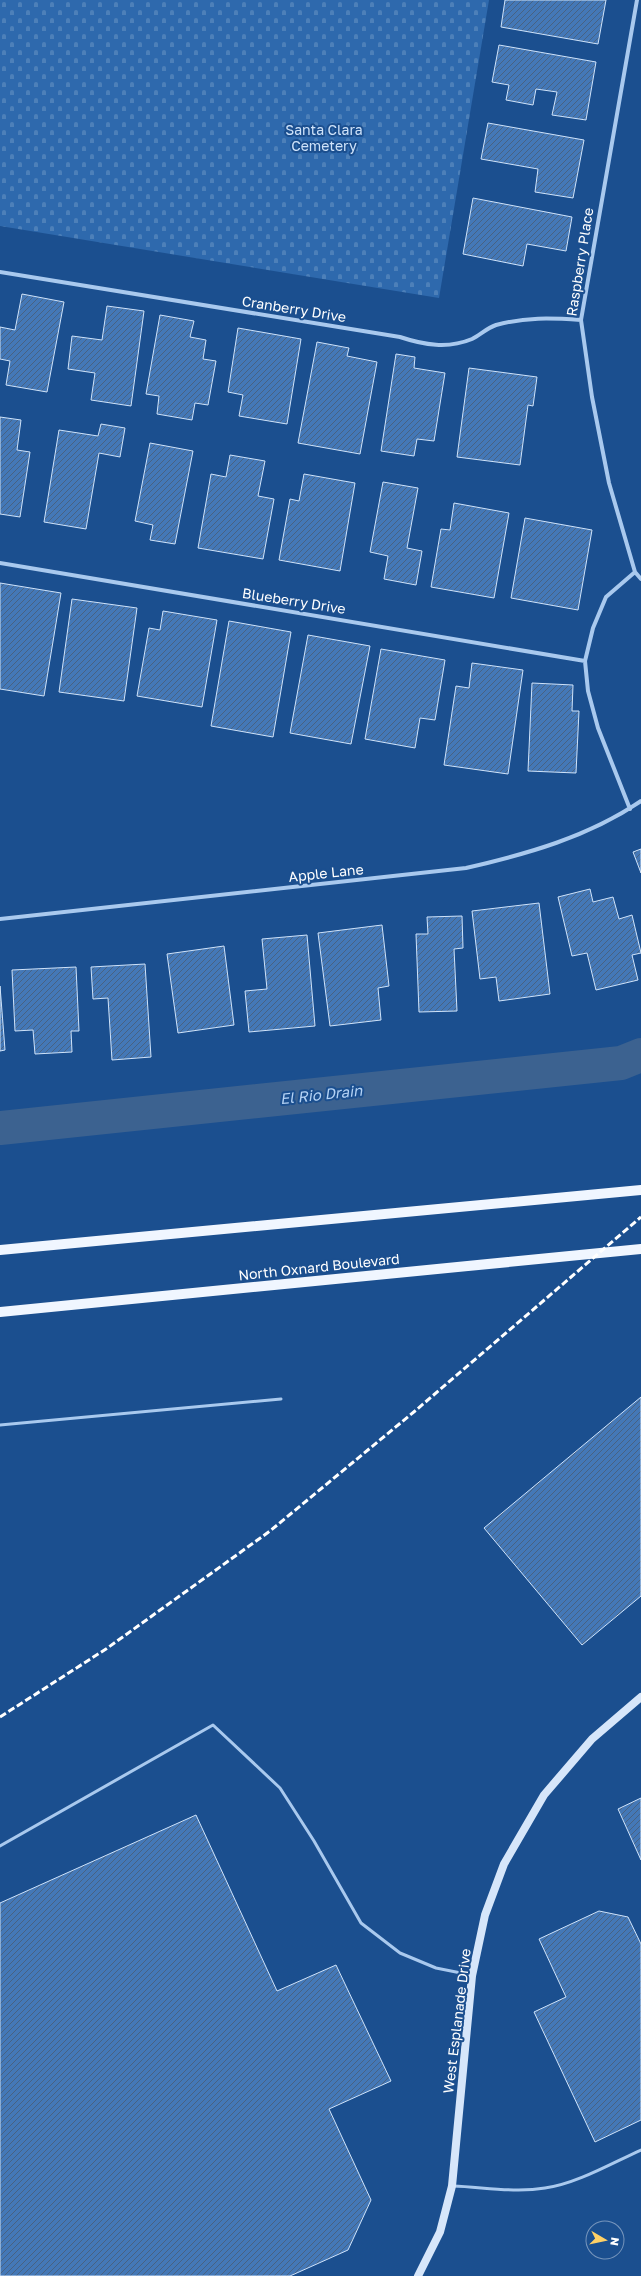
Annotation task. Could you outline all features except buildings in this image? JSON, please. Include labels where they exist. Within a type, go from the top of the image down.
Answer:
[{"type":"main road","points":[[0,1250],[641,1190]]},
{"type":"main road","name":"North Oxnard Boulevard","points":[[0,1312],[641,1249]]},
{"type":"street","name":"Raspberry Place","points":[[637,0],[581,320],[592,397],[609,483],[635,572],[641,579]]},
{"type":"street","name":"Cranberry Drive","points":[[0,272],[400,337],[421,344],[450,345],[471,339],[495,326],[540,317],[581,320]]},
{"type":"street","name":"Blueberry Drive","points":[[0,563],[585,661]]},
{"type":"street","points":[[630,808],[598,728],[588,691],[585,661],[593,628],[606,597],[635,572]]},
{"type":"street","name":"Apple Lane","points":[[0,919],[466,868],[523,855],[585,832],[641,801]]},
{"type":"street","name":"West Esplanade Drive","points":[[418,2276],[440,2232],[452,2186],[472,1976],[485,1914],[504,1864],[544,1795],[592,1739],[641,1697]]},
{"type":"lane","points":[[0,1424],[281,1399]]},
{"type":"lane","points":[[0,1846],[213,1725],[280,1788],[314,1841],[361,1923],[400,1953],[436,1968],[472,1976]]},
{"type":"lane","points":[[452,2186],[517,2189],[545,2188],[566,2182],[641,2150]]},
{"type":"green space","name":"Santa Clara Cemetery","points":[[0,0],[489,0],[439,298],[0,226]]},
{"type":"waterway","name":"El Rio Drain","points":[[0,1128],[621,1063],[641,1055]]},
{"type":"railway","points":[[0,1717],[106,1649],[270,1531],[415,1411],[641,1217]]}]
